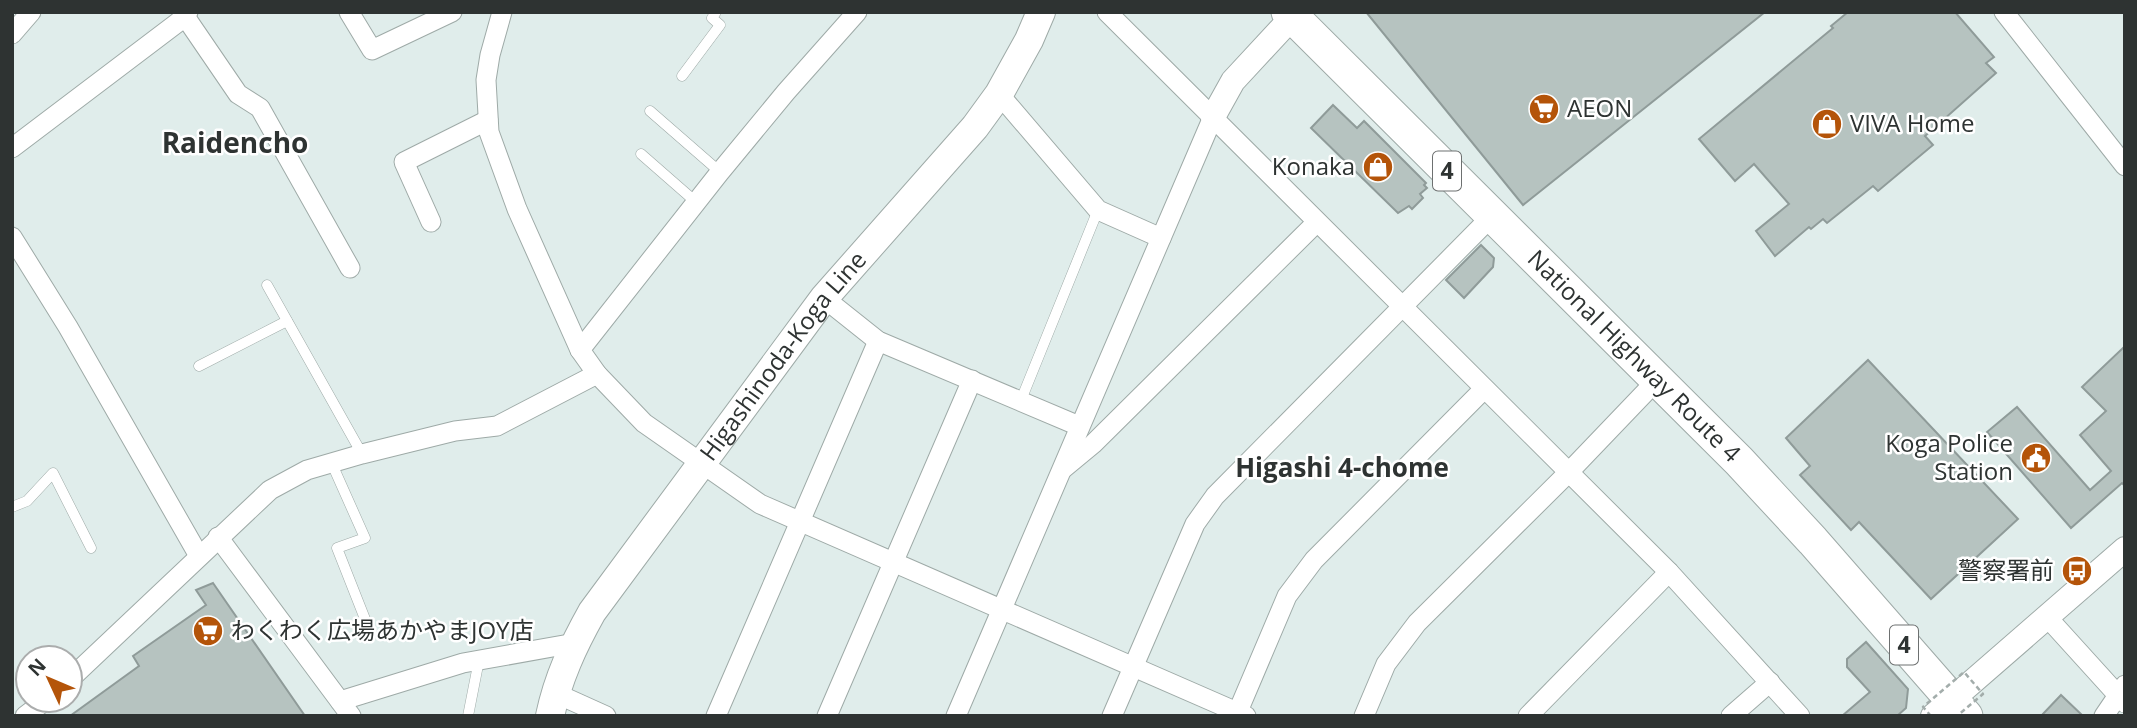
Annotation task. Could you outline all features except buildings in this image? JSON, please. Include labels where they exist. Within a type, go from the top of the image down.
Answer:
[{"type":"highway","name":"National Highway Route 4","points":[[1292,14],[1658,379],[1804,531],[1948,713]]},
{"type":"main road","name":"Higashinoda-Koga Line","points":[[552,704],[575,643],[592,612],[824,298],[975,127],[999,93],[1029,40],[1041,12]]},
{"type":"street","points":[[12,34],[31,12]]},
{"type":"street","points":[[349,12],[373,50],[452,12]]},
{"type":"street","points":[[502,12],[486,80],[489,132],[511,194],[580,350],[597,374],[644,423],[760,504],[1240,715],[1287,596],[1300,577],[1484,389]]},
{"type":"street","points":[[1107,12],[1668,572],[1800,716]]},
{"type":"street","points":[[2004,12],[2125,166]]},
{"type":"street","points":[[12,148],[185,14],[238,94],[260,108],[350,268]]},
{"type":"street","points":[[580,350],[720,172],[851,14]]},
{"type":"street","points":[[956,716],[1213,117],[1233,81],[1292,14]]},
{"type":"street","points":[[999,93],[1098,210],[1161,238]]},
{"type":"street","points":[[431,222],[404,162],[488,120]]},
{"type":"street","points":[[1112,716],[1195,524],[1215,496],[1492,216]]},
{"type":"street","points":[[1061,471],[1093,444],[1317,222]]},
{"type":"street","points":[[12,237],[68,327],[199,556]]},
{"type":"street","points":[[824,298],[878,341],[1080,426]]},
{"type":"street","points":[[716,716],[878,341]]},
{"type":"street","points":[[84,666],[270,490],[307,470],[362,454],[455,431],[497,426],[597,374]]},
{"type":"street","points":[[1364,716],[1386,664],[1417,623],[1658,379]]},
{"type":"street","points":[[827,716],[972,380]]},
{"type":"street","points":[[218,537],[346,708],[479,660],[575,643]]},
{"type":"street","points":[[1948,713],[2047,617],[2125,549]]},
{"type":"street","points":[[1528,716],[1668,572]]},
{"type":"street","points":[[2047,617],[2122,694],[2104,716]]},
{"type":"street","points":[[1731,716],[1770,682]]},
{"type":"street","points":[[552,704],[606,716]]},
{"type":"lane","points":[[682,76],[720,25],[712,18],[716,12]]},
{"type":"lane","points":[[650,111],[720,172]]},
{"type":"lane","points":[[641,154],[697,203]]},
{"type":"lane","points":[[1021,400],[1098,210]]},
{"type":"lane","points":[[267,285],[362,454]]},
{"type":"lane","points":[[199,366],[287,321]]},
{"type":"lane","points":[[332,464],[365,538],[337,548],[367,624]]},
{"type":"lane","points":[[12,507],[27,501],[53,473],[92,548]]},
{"type":"lane","points":[[468,716],[479,660]]},
{"type":"path","points":[[1964,672],[1983,694],[1948,713],[1923,707],[1964,672]]},
{"type":"place","name":"AEON","points":[[1544,109]]},
{"type":"place","name":"VIVA Home","points":[[1827,124]]},
{"type":"place","name":"Konaka","points":[[1378,167]]},
{"type":"place","name":"Koga Police Station","points":[[2036,458]]},
{"type":"place","name":"警察署前","points":[[2077,571]]},
{"type":"place","name":"わくわく広場あかやまJOY店","points":[[208,631]]},
{"type":"district","name":"Raidencho","points":[[235,143]]},
{"type":"district","name":"Higashi 4-chome","points":[[1342,468]]}]
